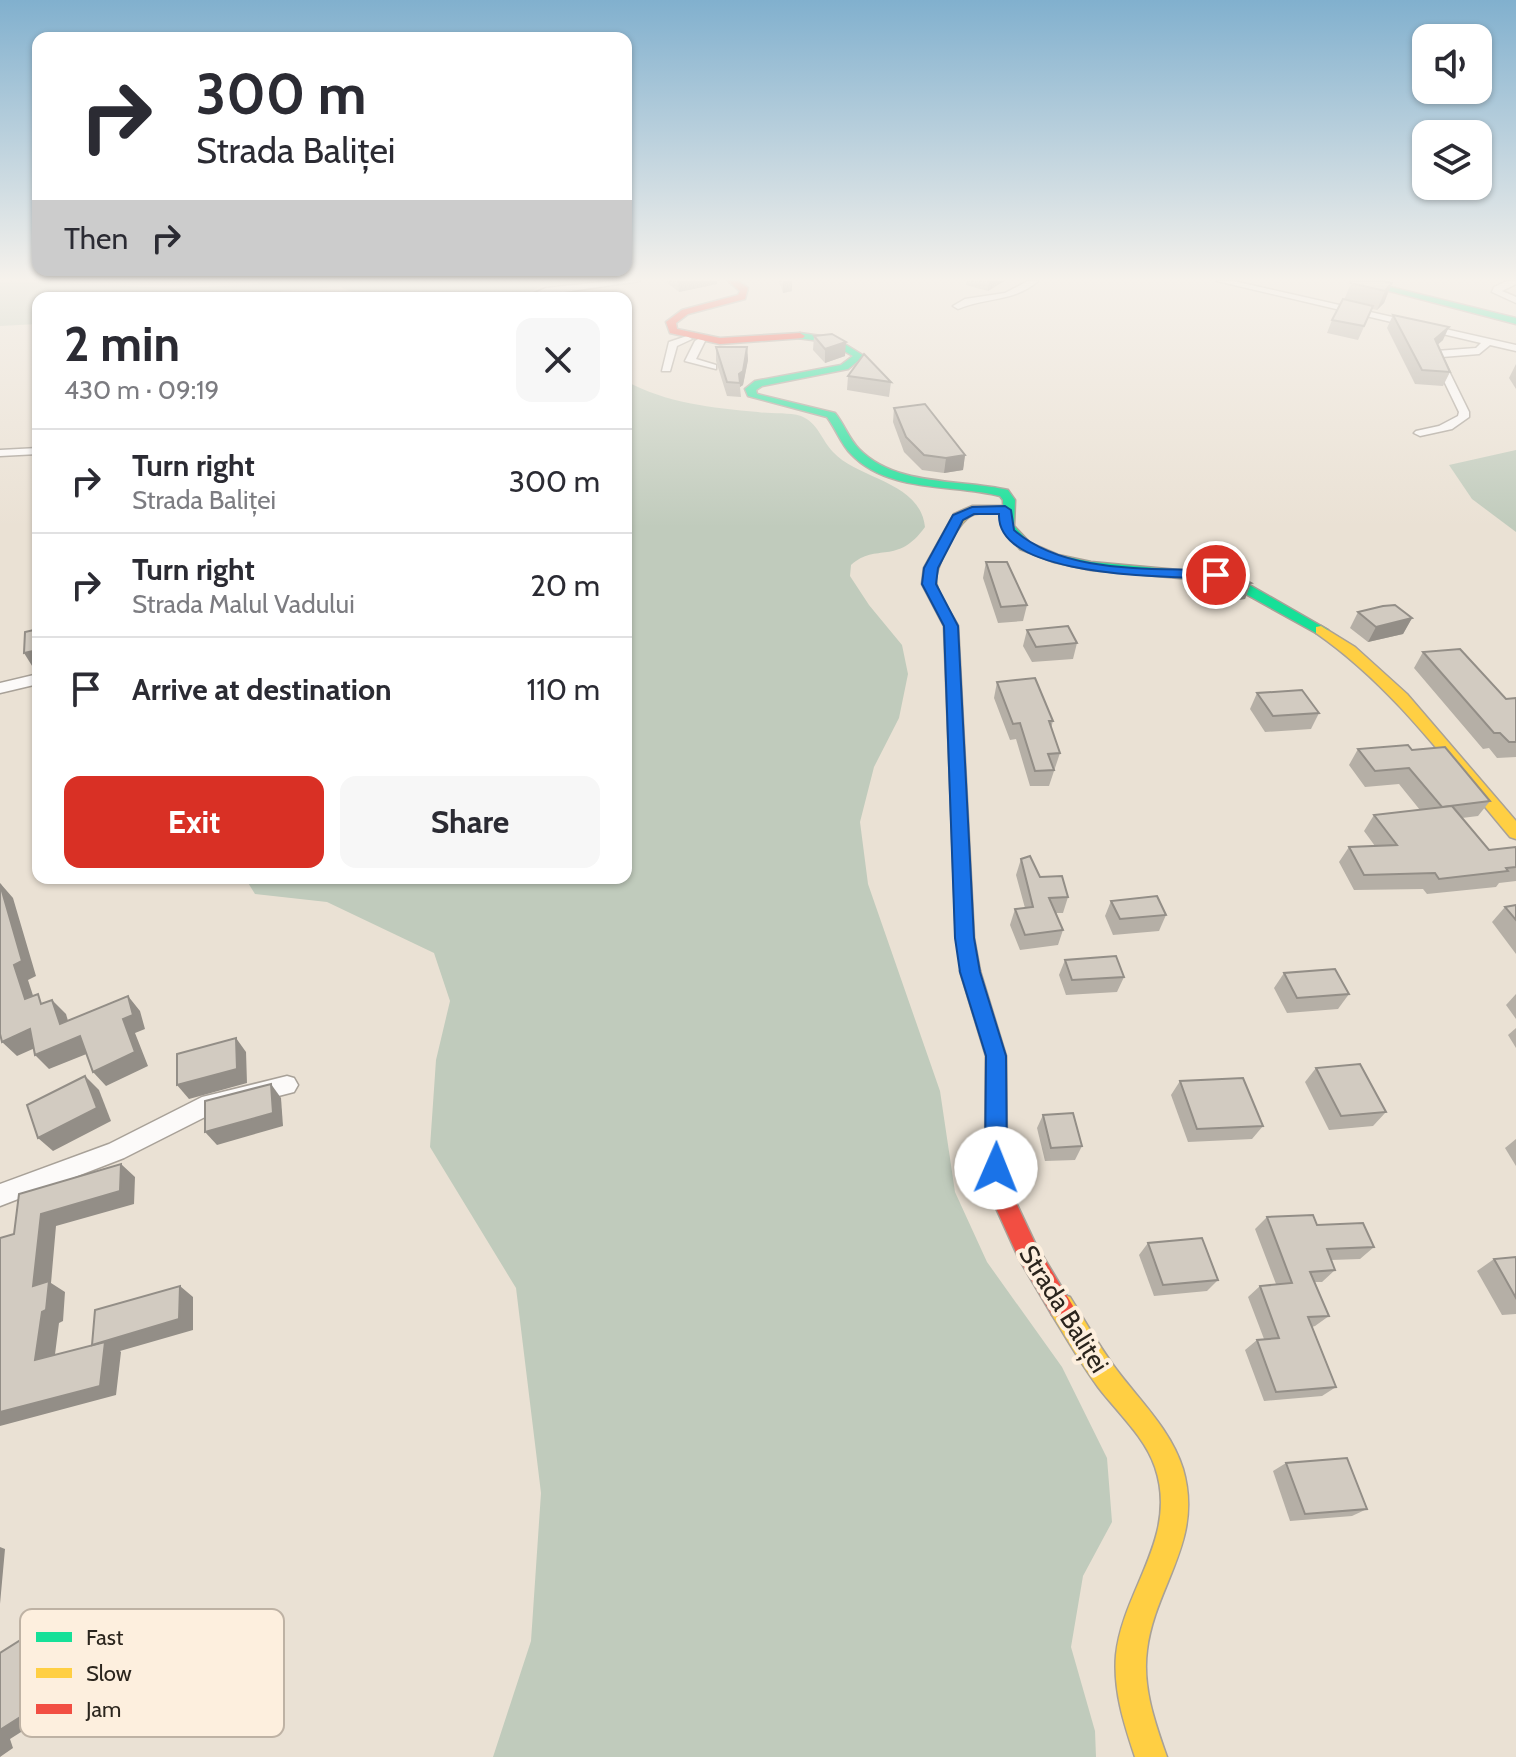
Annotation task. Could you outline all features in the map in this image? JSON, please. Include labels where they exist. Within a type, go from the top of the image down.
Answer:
[{"type":"main road","points":[[853,363],[759,383],[750,392],[765,401],[831,415],[853,450],[890,473],[930,483],[1004,493],[1009,500],[1005,510],[1005,524],[1009,532],[1041,554],[1085,566],[1216,575],[1249,587],[1331,636],[1373,667],[1516,833]]},
{"type":"main road","name":"Strada Baliței","points":[[1005,510],[972,510],[958,517],[929,576],[932,593],[951,626],[965,938],[970,972],[996,1056],[996,1168],[1001,1195],[1027,1251],[1105,1376],[1152,1435],[1168,1466],[1176,1503],[1172,1542],[1134,1638],[1131,1672],[1134,1707],[1151,1757]]},
{"type":"street","points":[[666,369],[668,363]]},
{"type":"street","points":[[697,363],[712,367]]},
{"type":"street","points":[[1420,433],[1437,431],[1463,417],[1464,412],[1440,363]]},
{"type":"street","points":[[0,453],[32,451]]},
{"type":"street","points":[[0,688],[32,680]]},
{"type":"street","points":[[0,1195],[116,1151],[210,1104],[287,1085]]},
{"type":"green space","points":[[632,384],[657,395],[690,403],[801,416],[815,427],[833,452],[844,461],[901,490],[912,500],[921,512],[925,527],[915,539],[896,550],[860,558],[851,565],[850,576],[902,645],[908,674],[899,718],[874,767],[860,822],[868,884],[940,1091],[955,1192],[987,1262],[1062,1367],[1107,1458],[1112,1522],[1083,1576],[1071,1647],[1095,1731],[1096,1757],[493,1757],[531,1641],[541,1493],[516,1288],[430,1147],[436,1060],[450,1001],[434,953],[327,902],[255,894],[249,884],[632,884]]},
{"type":"green space","points":[[1516,450],[1516,532],[1472,499],[1449,465]]},
{"type":"building","points":[[721,363],[744,363],[739,374],[740,383],[727,382]]},
{"type":"building","points":[[857,363],[873,363],[891,382],[848,376]]},
{"type":"building","points":[[1418,363],[1446,363],[1450,372],[1422,370]]},
{"type":"building","points":[[925,404],[965,455],[946,458],[924,455],[906,437],[894,408]]},
{"type":"building","points":[[986,562],[1007,562],[1027,605],[1001,607]]},
{"type":"building","points":[[1228,570],[1251,583],[1212,589],[1198,574]]},
{"type":"building","points":[[1395,605],[1412,618],[1376,627],[1358,612],[1383,606]]},
{"type":"building","points":[[1068,626],[1077,643],[1036,647],[1027,630]]},
{"type":"building","points":[[32,630],[32,651],[24,653],[25,632]]},
{"type":"building","points":[[1460,649],[1506,699],[1516,698],[1516,742],[1509,742],[1500,733],[1494,733],[1423,652]]},
{"type":"building","points":[[1035,678],[1053,721],[1049,721],[1060,753],[1048,754],[1054,770],[1035,771],[1020,723],[1013,724],[997,682]]},
{"type":"building","points":[[1302,690],[1319,713],[1273,716],[1257,693]]},
{"type":"building","points":[[1408,745],[1412,750],[1445,747],[1490,801],[1442,807],[1409,768],[1375,771],[1358,749]]},
{"type":"building","points":[[1452,806],[1489,850],[1516,847],[1516,867],[1506,868],[1508,871],[1439,879],[1435,873],[1364,875],[1349,847],[1397,845],[1374,815]]},
{"type":"building","points":[[1030,856],[1040,877],[1062,876],[1068,897],[1049,898],[1063,930],[1025,935],[1015,909],[1033,907],[1021,859]]},
{"type":"building","points":[[0,884],[22,961],[14,965],[25,999],[38,994],[41,1004],[52,1000],[60,1024],[128,996],[133,1015],[123,1019],[135,1052],[93,1072],[80,1036],[35,1055],[30,1029],[2,1042]]},
{"type":"building","points":[[1157,896],[1166,915],[1120,919],[1111,901]]},
{"type":"building","points":[[1516,905],[1516,920],[1505,907]]},
{"type":"building","points":[[1116,956],[1124,977],[1072,980],[1065,960]]},
{"type":"building","points":[[1335,969],[1349,994],[1297,998],[1284,973]]},
{"type":"building","points":[[236,1038],[237,1069],[177,1085],[177,1054]]},
{"type":"building","points":[[1360,1064],[1386,1112],[1341,1116],[1316,1068]]},
{"type":"building","points":[[85,1076],[97,1108],[38,1138],[27,1105]]},
{"type":"building","points":[[1243,1078],[1263,1126],[1197,1129],[1180,1081]]},
{"type":"building","points":[[271,1084],[273,1113],[205,1132],[205,1101]]},
{"type":"building","points":[[1073,1113],[1082,1146],[1051,1148],[1043,1115]]},
{"type":"building","points":[[121,1164],[120,1191],[41,1214],[33,1286],[49,1281],[35,1360],[105,1342],[100,1386],[0,1412],[0,1238],[14,1234],[19,1194]]},
{"type":"building","points":[[1313,1215],[1317,1225],[1363,1223],[1374,1247],[1327,1249],[1335,1270],[1310,1272],[1329,1316],[1308,1317],[1336,1387],[1276,1392],[1257,1340],[1279,1338],[1260,1286],[1292,1283],[1267,1217]]},
{"type":"building","points":[[1202,1238],[1218,1280],[1163,1285],[1148,1243]]},
{"type":"building","points":[[1516,1257],[1516,1298],[1494,1259]]},
{"type":"building","points":[[180,1286],[179,1319],[92,1345],[95,1310]]},
{"type":"building","points":[[1347,1458],[1367,1509],[1305,1514],[1286,1463]]},
{"type":"building","points":[[20,1640],[20,1717],[0,1730],[0,1653]]},
{"type":"traffic: fast","points":[[849,363],[844,367],[759,383],[750,389],[753,396],[831,415],[855,452],[887,472],[926,482],[1004,493],[1009,500],[1008,527],[1025,546],[1054,558],[1091,566],[1227,578],[1321,630]]},
{"type":"traffic: slow","points":[[970,971],[965,938],[951,626],[929,584],[931,568],[958,517],[972,510],[1005,510]]},
{"type":"traffic: slow","points":[[1321,630],[1350,650],[1402,697],[1516,833]]},
{"type":"traffic: slow","points":[[1061,1306],[1101,1370],[1158,1444],[1169,1469],[1174,1494],[1175,1517],[1171,1537],[1141,1615],[1131,1653],[1134,1699],[1151,1757]]},
{"type":"traffic: jam","points":[[970,971],[996,1056],[996,1168],[1001,1195],[1027,1251],[1061,1306]]},
{"type":"route","points":[[996,1168],[996,1056],[970,972],[965,938],[951,626],[932,593],[929,584],[931,568],[958,517],[972,510],[1005,510],[1005,524],[1009,532],[1023,544],[1057,560],[1114,569],[1216,575]]}]
